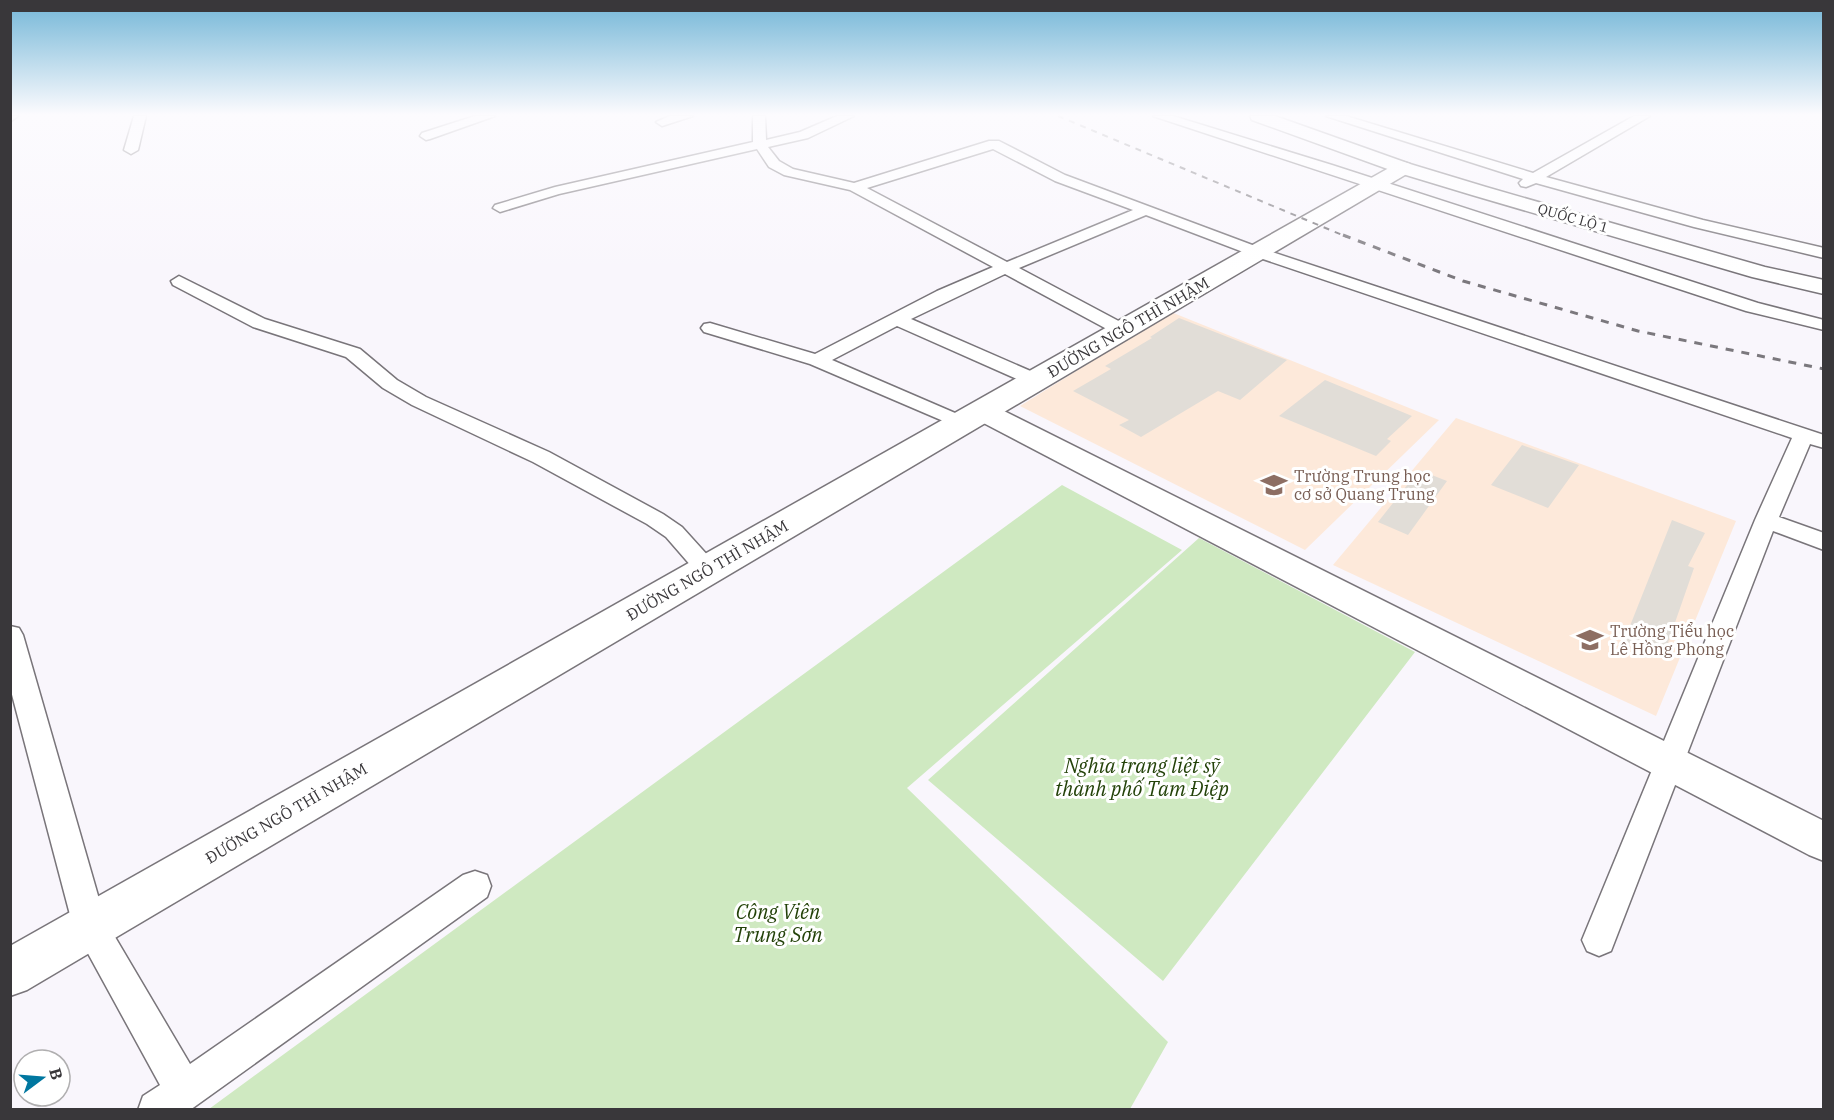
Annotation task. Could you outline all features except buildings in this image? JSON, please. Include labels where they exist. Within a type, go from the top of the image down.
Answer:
[{"type":"main road","name":"ĐƯỜNG NGÔ THÌ NHẬM","points":[[10,973],[1402,168]]},
{"type":"main road","name":"QUỐC LỘ 1","points":[[1424,168],[1760,272],[1824,287]]},
{"type":"main road","name":"QUỐC LỘ 1","points":[[1436,168],[1525,183],[1764,259],[1824,272]]},
{"type":"main road","points":[[972,417],[1670,763],[1824,842]]},
{"type":"street","points":[[500,208],[555,191],[652,168]]},
{"type":"street","points":[[782,168],[789,172],[855,187],[1122,330]]},
{"type":"street","points":[[855,187],[916,168]]},
{"type":"street","points":[[1041,168],[1060,178],[1257,252],[1813,439],[1766,520],[1599,940]]},
{"type":"street","points":[[1324,168],[1752,307],[1824,325]]},
{"type":"street","points":[[1482,168],[1525,183],[1824,253]]},
{"type":"street","points":[[1525,183],[1552,168]]},
{"type":"street","points":[[817,360],[943,295],[1098,228],[1147,210]]},
{"type":"street","points":[[179,281],[259,323],[352,353],[390,384],[419,401],[542,458],[655,519],[674,532],[708,569]]},
{"type":"street","points":[[897,319],[1035,380]]},
{"type":"street","points":[[710,328],[817,360],[972,417]]},
{"type":"street","points":[[1766,520],[1824,542]]},
{"type":"street","points":[[10,635],[90,926],[170,1100],[475,885]]},
{"type":"shaded area","name":"Trường Trung học cơ sở Quang Trung","points":[[1171,312],[1439,420],[1305,550],[1020,406]]},
{"type":"shaded area","name":"Trường Tiểu học Lê Hồng Phong","points":[[1456,418],[1736,521],[1656,716],[1333,565]]},
{"type":"green space","name":"Công Viên Trung Sơn","points":[[1062,485],[1182,550],[907,788],[1168,1042],[1130,1109],[209,1109]]},
{"type":"green space","name":"Nghĩa trang liệt sỹ thành phố Tam Điệp","points":[[1199,538],[1415,652],[1163,981],[928,780]]},
{"type":"railway","points":[[1183,168],[1347,237]]},
{"type":"railway","points":[[1343,235],[1463,281],[1638,331],[1824,369]]},
{"type":"place","name":"Trường Trung học cơ sở Quang Trung","points":[[1274,485]]},
{"type":"place","name":"Trường Tiểu học Lê Hồng Phong","points":[[1590,640]]}]
